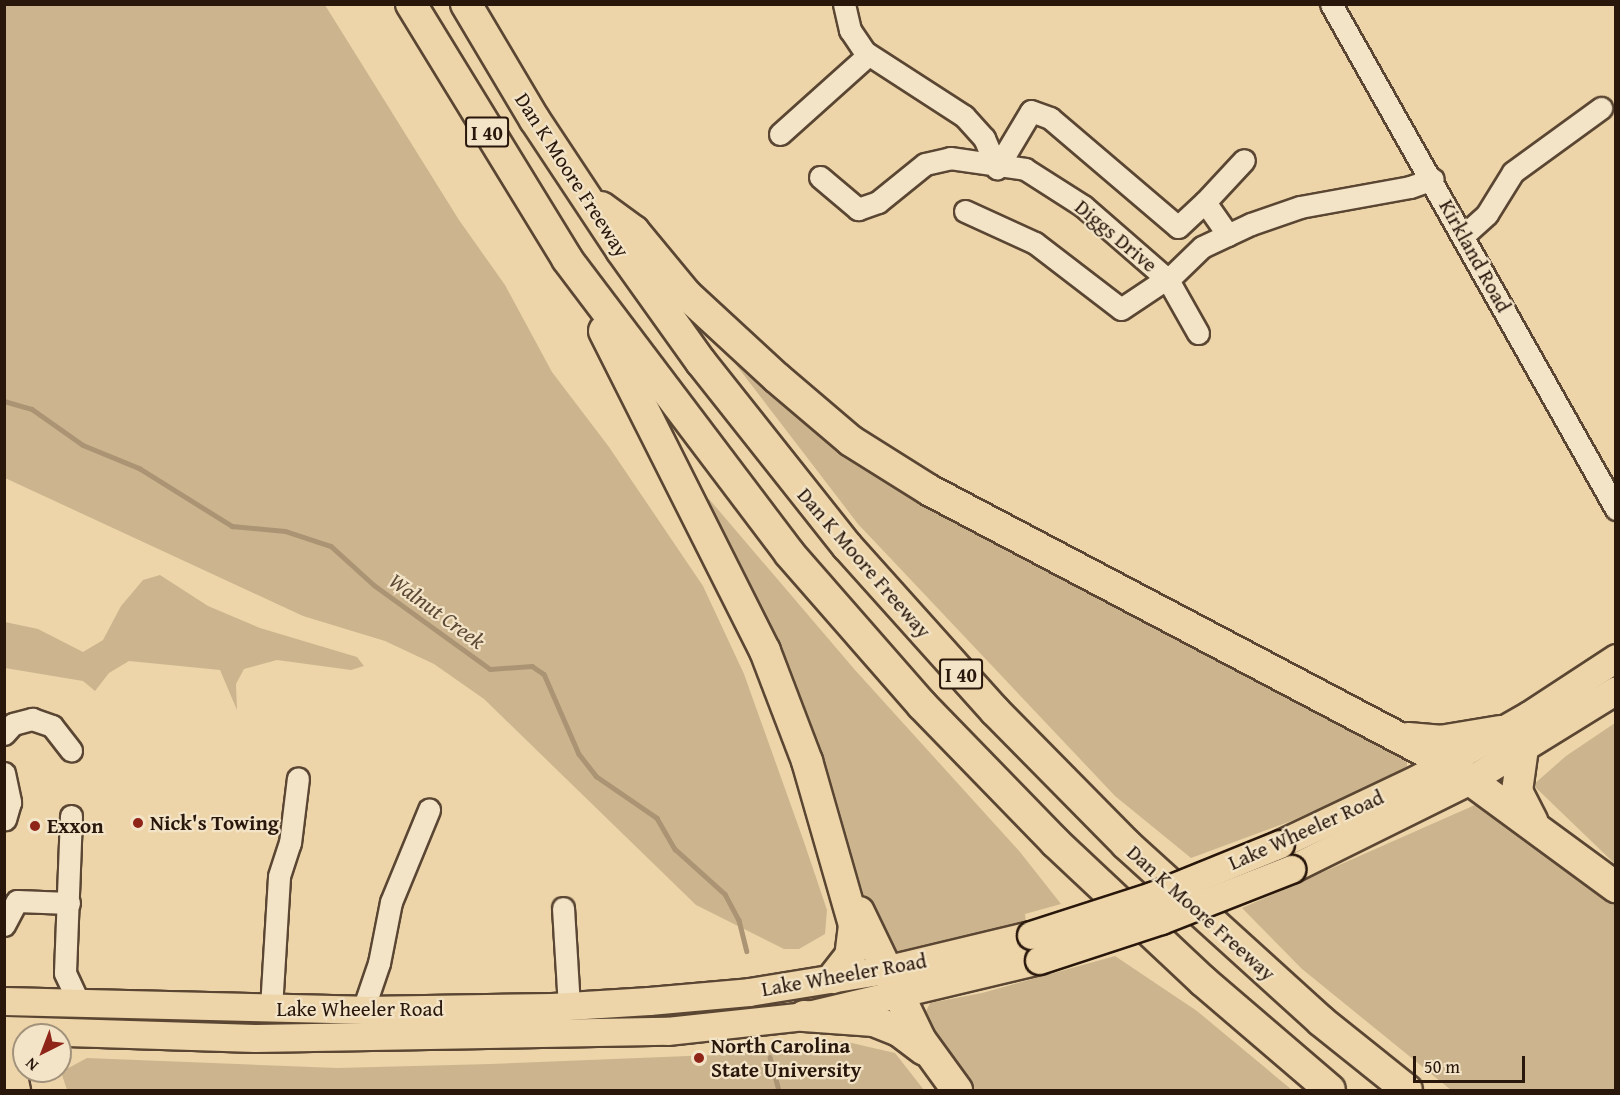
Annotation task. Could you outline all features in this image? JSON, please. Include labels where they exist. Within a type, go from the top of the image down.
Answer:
[{"type":"highway","name":"I 40","points":[[411,4],[567,259],[789,553],[922,705],[1063,850],[1203,981],[1330,1090]]},
{"type":"highway","name":"Dan K Moore Freeway","points":[[466,4],[584,194],[701,362],[781,465],[938,650],[1075,795],[1166,883],[1321,1021],[1407,1090]]},
{"type":"highway","points":[[584,194],[634,231],[687,295],[777,378],[851,441],[929,490],[1447,763],[1472,779],[1616,887]]},
{"type":"highway","points":[[567,259],[765,651],[807,761],[836,856],[856,936],[850,956],[833,978]]},
{"type":"highway","points":[[1400,737],[1440,741],[1512,740],[1517,791],[1533,824]]},
{"type":"highway","points":[[836,856],[891,982],[931,1055],[957,1090]]},
{"type":"highway","points":[[804,1016],[874,1021],[899,1031],[931,1055]]},
{"type":"main road","name":"Lake Wheeler Road","points":[[4,1030],[255,1038],[667,1031],[804,1016],[891,982],[1035,947],[1161,920],[1291,869],[1401,818],[1472,779],[1512,740],[1616,658]]},
{"type":"main road","name":"Lake Wheeler Road","points":[[1035,947],[1280,844],[1447,763],[1512,740],[1616,690]]},
{"type":"main road","name":"Lake Wheeler Road","points":[[4,1001],[363,1010],[569,1006],[749,992],[833,978],[891,982]]},
{"type":"main road","points":[[4,1030],[16,1090]]},
{"type":"street","points":[[844,4],[850,30],[868,55],[963,117],[984,138],[997,168]]},
{"type":"street","name":"Kirkland Road","points":[[1331,4],[1433,179],[1616,509]]},
{"type":"street","points":[[780,134],[868,55]]},
{"type":"street","points":[[1464,235],[1487,214],[1513,172],[1601,108]]},
{"type":"street","points":[[997,168],[1031,111],[1050,118],[1178,227],[1244,160]]},
{"type":"street","name":"Diggs Drive","points":[[819,177],[858,209],[878,202],[926,164],[950,158],[997,168],[1025,169],[1083,206],[1167,280],[1202,247],[1300,207],[1410,187],[1433,179]]},
{"type":"street","points":[[1205,202],[1228,235]]},
{"type":"street","points":[[965,212],[1035,243],[1121,309],[1167,280],[1198,333]]},
{"type":"street","points":[[4,734],[13,724],[32,718],[52,726],[71,750]]},
{"type":"street","points":[[4,773],[10,802],[5,819]]},
{"type":"street","points":[[271,1008],[279,876],[290,843],[298,778]]},
{"type":"street","points":[[363,1010],[379,963],[392,902],[429,810]]},
{"type":"street","points":[[71,816],[65,973],[79,1003]]},
{"type":"street","points":[[4,925],[17,901],[69,903]]},
{"type":"street","points":[[562,908],[569,1006]]},
{"type":"shaded area","points":[[5,4],[325,5],[459,220],[505,285],[552,372],[609,447],[703,586],[744,674],[803,839],[827,910],[825,934],[799,949],[784,949],[696,905],[484,699],[434,664],[385,641],[303,616],[5,478]]},
{"type":"shaded area","points":[[735,353],[792,402],[1407,757],[1407,769],[1291,821],[1191,858],[1115,796],[858,524],[730,357]]},
{"type":"shaded area","points":[[709,499],[855,670],[1020,852],[1061,904],[1025,914],[1026,924],[895,955],[870,916],[832,792],[795,691],[705,502]]},
{"type":"shaded area","points":[[160,575],[208,606],[260,628],[357,657],[364,666],[351,670],[277,660],[244,669],[236,684],[237,710],[220,670],[129,661],[109,673],[95,691],[83,681],[5,668],[5,622],[38,629],[83,652],[103,640],[121,606],[143,580]]},
{"type":"shaded area","points":[[1615,723],[1615,864],[1533,785],[1566,756]]},
{"type":"shaded area","points":[[1484,801],[1615,903],[1615,1090],[1451,1090],[1302,969],[1242,908]]},
{"type":"shaded area","points":[[1115,956],[1197,1011],[1292,1090],[967,1090],[921,1022],[930,1003],[982,993]]},
{"type":"shaded area","name":"North Carolina State University","points":[[843,1041],[895,1053],[924,1090],[67,1090],[65,1083],[72,1083],[72,1066],[87,1058],[337,1068],[737,1054]]},
{"type":"waterway","name":"Walnut Creek","points":[[4,401],[32,409],[83,445],[139,468],[232,526],[285,531],[331,546],[374,585],[490,669],[532,666],[544,674],[579,754],[596,776],[657,818],[675,849],[725,894],[739,920],[747,951]]},
{"type":"waterway","name":"Walnut Creek","points":[[770,1057],[779,1090]]},
{"type":"place","name":"Nick's Towing","points":[[138,823]]},
{"type":"place","name":"Exxon","points":[[35,826]]},
{"type":"place","name":"North Carolina State University","points":[[699,1058]]}]
